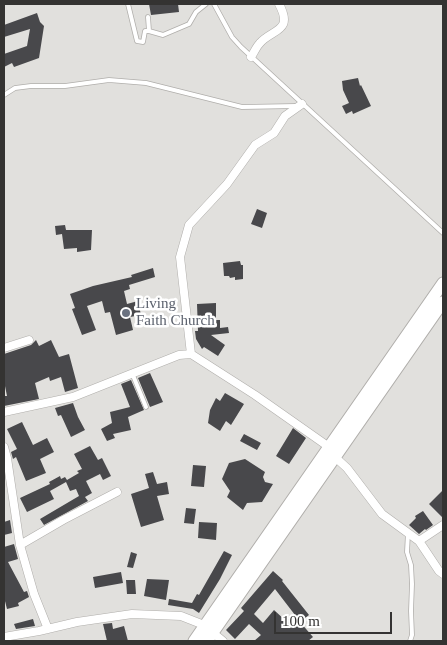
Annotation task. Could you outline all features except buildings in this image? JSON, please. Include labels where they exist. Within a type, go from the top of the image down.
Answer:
[{"type":"main road","points":[[208,633],[329,447],[443,283]]},
{"type":"main road","points":[[194,641],[208,633],[336,458],[443,302]]},
{"type":"street","points":[[251,57],[266,37],[279,31],[284,21],[279,4]]},
{"type":"street","points":[[191,354],[180,257],[190,225],[227,184],[255,145],[274,133],[285,116],[302,104]]},
{"type":"street","points":[[4,348],[29,340]]},
{"type":"street","points":[[4,412],[73,397],[179,355],[191,354],[255,395],[329,447],[382,514],[419,541],[443,574]]},
{"type":"street","points":[[4,447],[20,546],[34,594],[48,629]]},
{"type":"street","points":[[20,546],[63,520],[117,492]]},
{"type":"street","points":[[419,541],[443,525]]},
{"type":"street","points":[[4,637],[77,622],[132,614],[181,616],[223,641]]},
{"type":"lane","points":[[128,4],[137,41],[142,42],[144,31],[163,35],[189,24],[196,12],[206,4]]},
{"type":"lane","points":[[214,4],[232,37],[251,57],[443,233]]},
{"type":"lane","points":[[148,17],[149,31]]},
{"type":"lane","points":[[4,94],[15,88],[65,86],[109,80],[146,83],[242,108],[294,107],[302,104]]},
{"type":"lane","points":[[132,373],[146,407]]},
{"type":"lane","points":[[408,533],[406,552],[411,565],[412,584],[412,635],[410,641]]},
{"type":"place","name":"Living Faith Church","points":[[126,313]]}]
